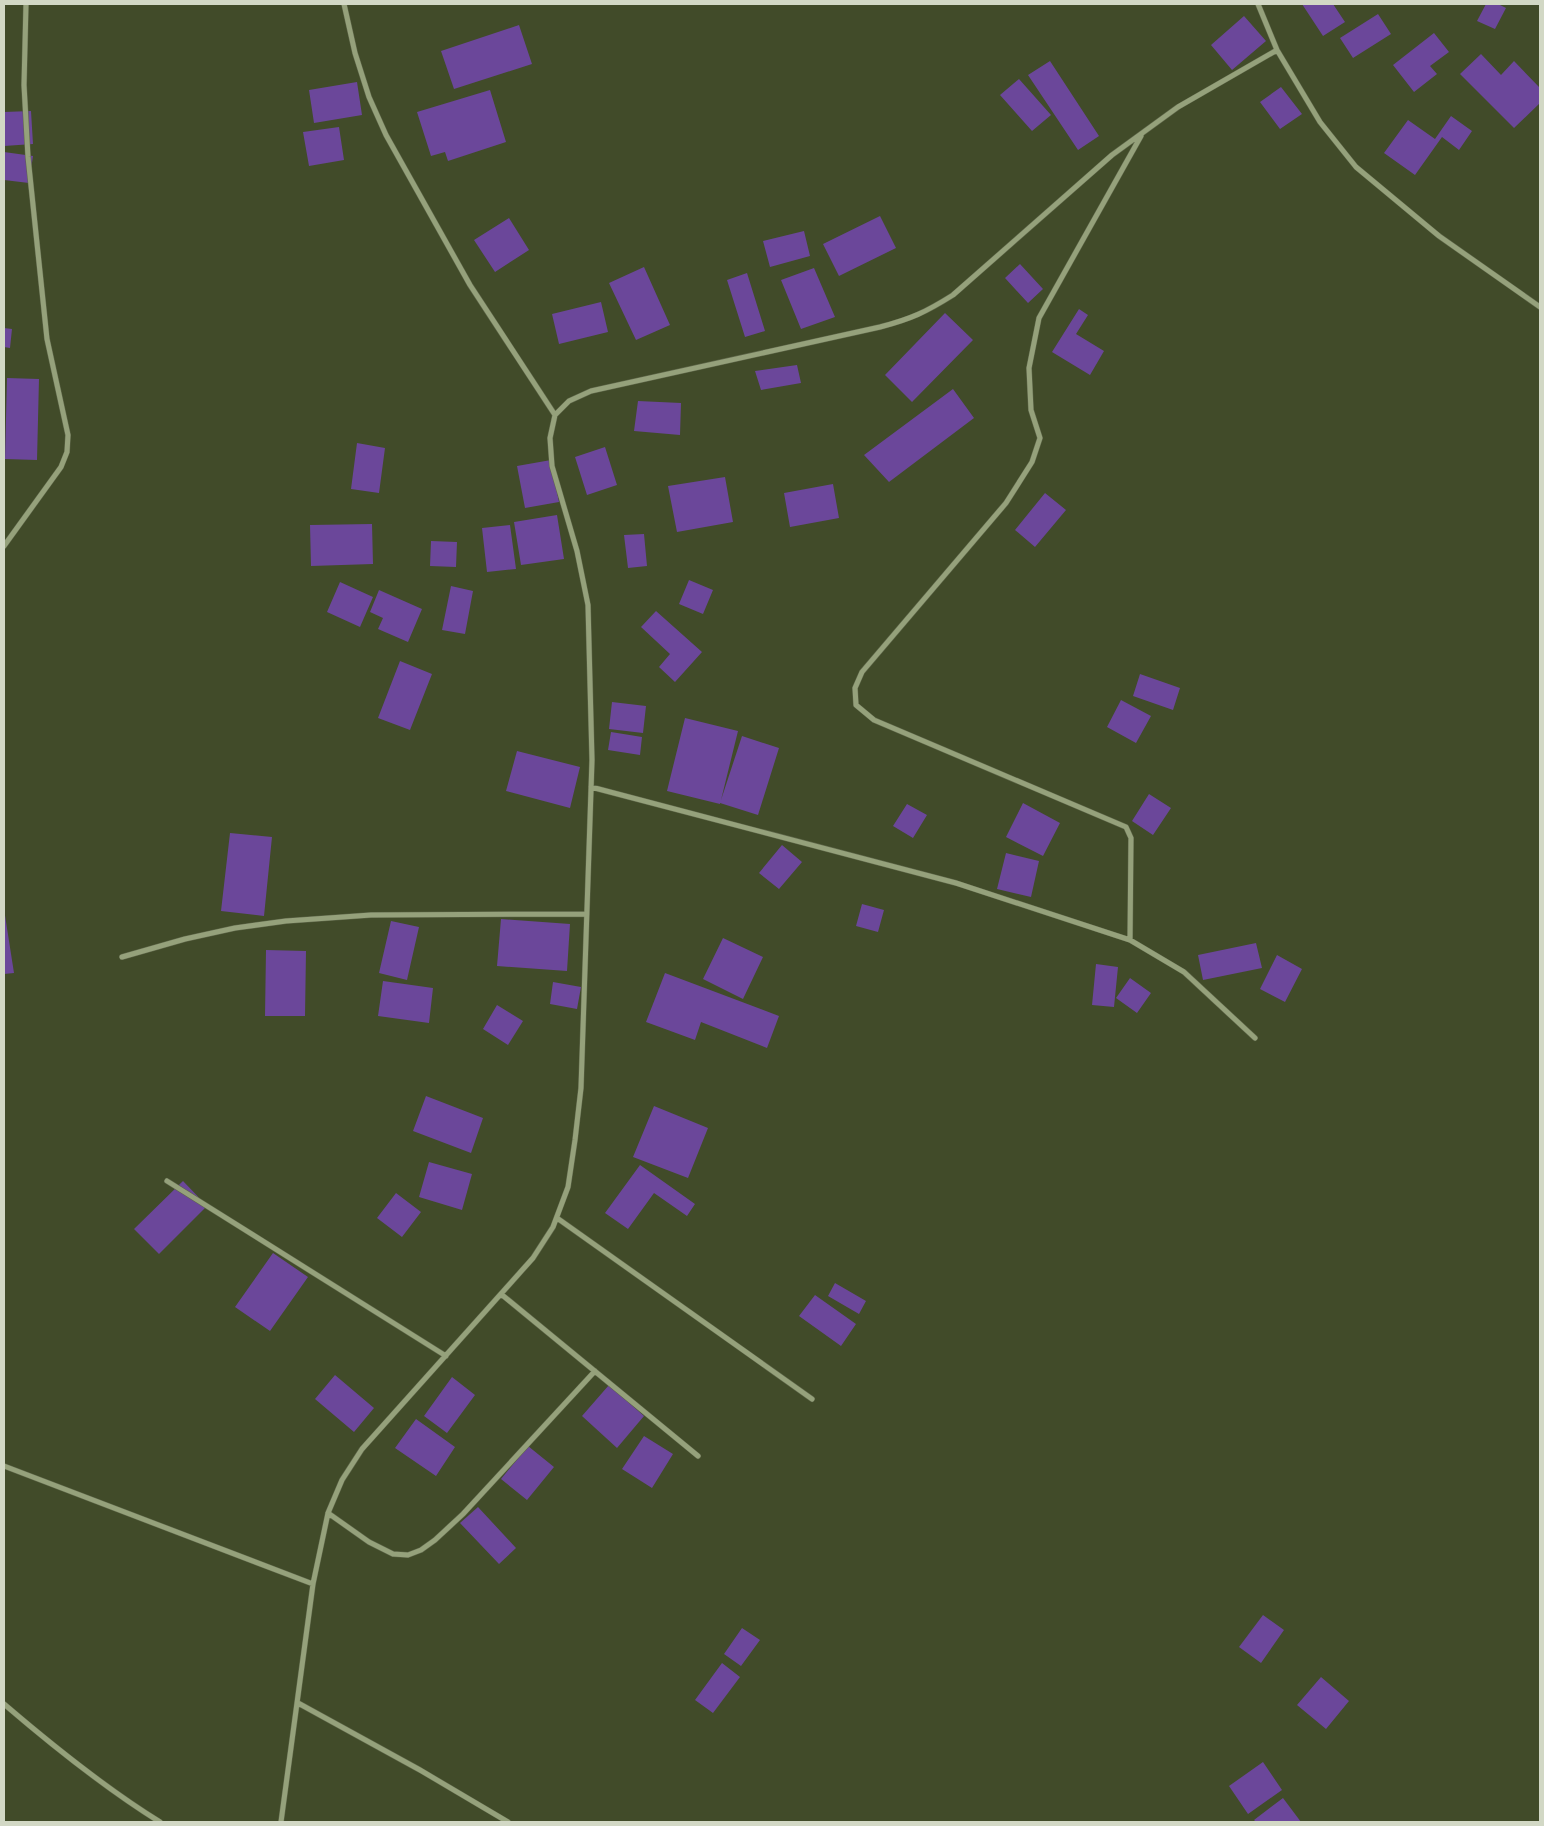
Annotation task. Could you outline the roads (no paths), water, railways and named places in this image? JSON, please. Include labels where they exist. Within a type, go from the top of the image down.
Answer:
[{"type":"street","points":[[4,546],[61,467],[67,452],[68,435],[47,339],[28,157],[24,85],[26,4]]},
{"type":"street","points":[[344,4],[355,54],[369,97],[386,135],[470,284],[516,358],[555,415]]},
{"type":"street","points":[[1258,4],[1276,50],[1320,122],[1356,167],[1439,236],[1540,307]]},
{"type":"street","points":[[281,1822],[313,1584],[328,1513],[342,1480],[362,1449],[533,1258],[553,1227],[568,1188],[581,1079],[592,760],[591,676],[588,605],[577,551],[552,466],[550,438],[555,415],[569,401],[591,392],[880,327],[904,321],[924,313],[953,295],[1112,155],[1178,107],[1276,50]]},
{"type":"street","points":[[1130,940],[1131,838],[1126,828],[874,720],[856,705],[855,688],[862,672],[1006,502],[1032,462],[1040,438],[1031,410],[1029,368],[1039,318],[1142,134]]},
{"type":"street","points":[[591,787],[956,883],[1130,940],[1184,972],[1255,1038]]},
{"type":"street","points":[[122,957],[185,939],[235,928],[286,921],[370,915],[587,914]]},
{"type":"street","points":[[167,1181],[446,1356]]},
{"type":"street","points":[[557,1218],[812,1400]]},
{"type":"street","points":[[501,1294],[698,1456]]},
{"type":"street","points":[[328,1513],[369,1542],[393,1554],[408,1555],[421,1550],[435,1540],[463,1514],[595,1371]]},
{"type":"street","points":[[4,1466],[313,1584]]},
{"type":"street","points":[[298,1703],[420,1770],[508,1822]]},
{"type":"street","points":[[4,1704],[38,1733],[129,1803],[160,1822]]}]
